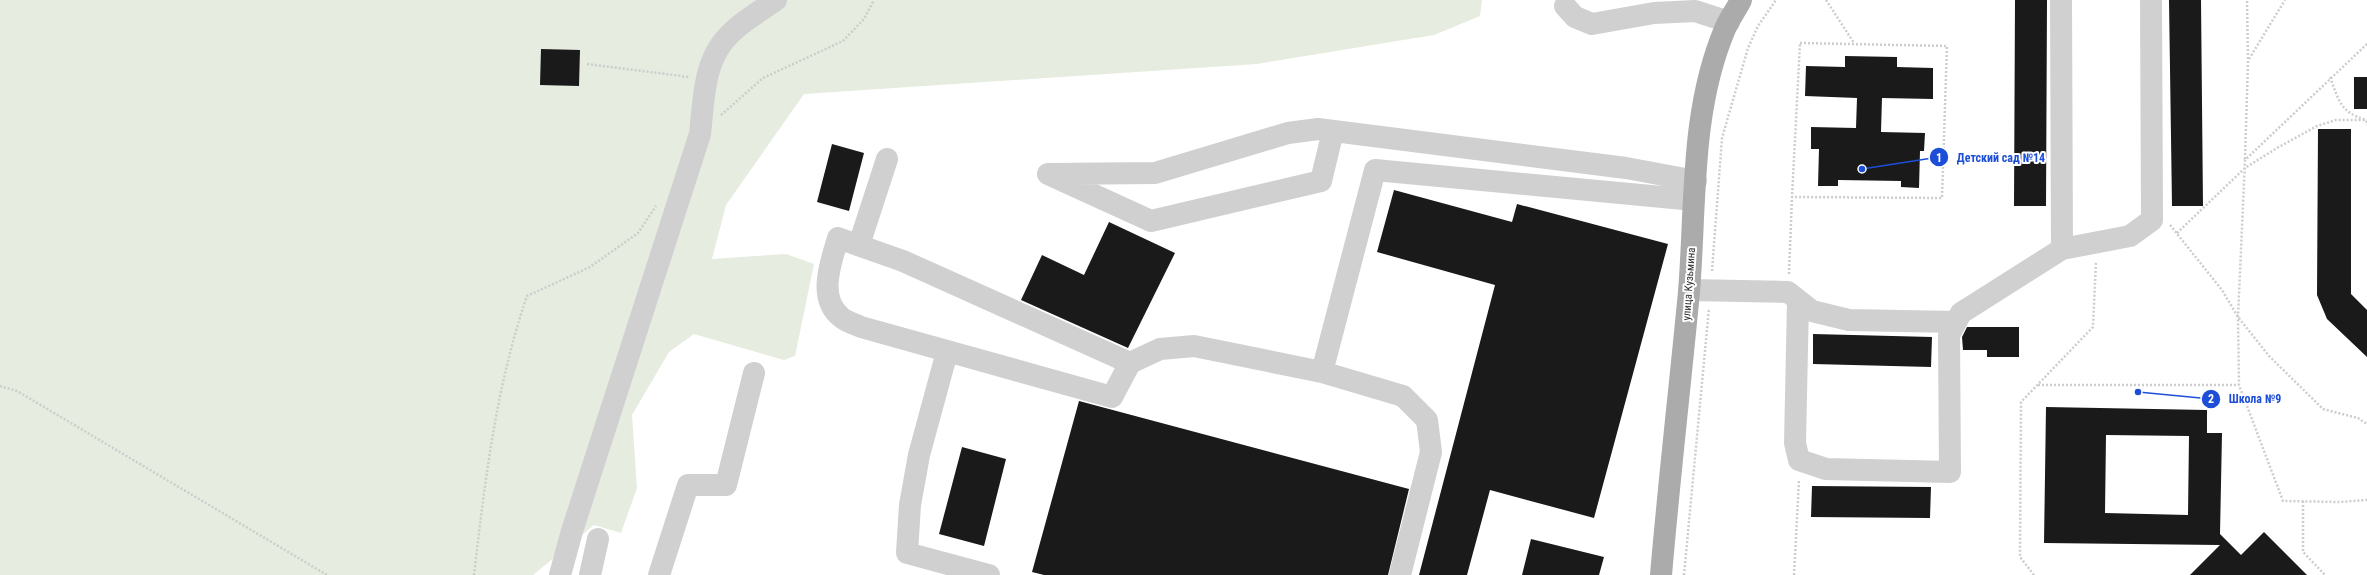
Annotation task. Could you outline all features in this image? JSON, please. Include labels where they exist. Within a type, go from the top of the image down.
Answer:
[{"type":"main road","name":"улица Кузьмина","points":[[1661,575],[1689,290],[1695,190],[1703,112],[1710,75],[1729,22],[1741,0]]},
{"type":"lane","points":[[560,575],[572,531],[700,134],[706,79],[717,50],[731,33],[776,0]]},
{"type":"lane","points":[[2061,0],[2062,249]]},
{"type":"lane","points":[[1793,296],[1795,443],[1799,460],[1826,469],[1950,472],[1949,335],[1961,313],[2062,249],[2130,236],[2152,220],[2151,0]]},
{"type":"lane","points":[[1565,2],[1575,17],[1592,24],[1654,13],[1695,11],[1729,22]]},
{"type":"lane","points":[[1333,131],[1321,181],[1150,221],[1048,174],[1155,173],[1288,133],[1318,129],[1626,168],[1695,190]]},
{"type":"lane","points":[[859,245],[886,159]]},
{"type":"lane","points":[[1322,372],[1375,170],[1695,190]]},
{"type":"lane","points":[[1130,363],[903,261],[838,238],[830,264],[827,286],[830,303],[841,317],[861,328],[1112,397],[1130,363],[1160,349],[1194,346],[1322,372],[1403,396],[1427,420],[1432,452],[1400,575]]},
{"type":"lane","points":[[1689,290],[1793,296],[1812,311],[1849,320],[1956,322]]},
{"type":"lane","points":[[947,352],[919,455],[910,505],[907,553],[989,575]]},
{"type":"lane","points":[[659,575],[688,485],[726,485],[754,373]]},
{"type":"lane","points":[[590,575],[598,539]]},
{"type":"path","points":[[700,134],[763,78],[843,41],[864,19],[874,0]]},
{"type":"path","points":[[1826,0],[1854,43]]},
{"type":"path","points":[[2247,0],[2248,60],[2245,168],[2238,317],[2239,385],[2283,501],[2339,502],[2367,500]]},
{"type":"path","points":[[2248,60],[2285,0]]},
{"type":"path","points":[[1792,197],[1942,198],[1947,46],[1800,43],[1792,197],[1793,296]]},
{"type":"path","points":[[2245,160],[2330,77],[2367,44]]},
{"type":"path","points":[[587,64],[706,79]]},
{"type":"path","points":[[2330,77],[2341,107],[2353,116],[2366,120]]},
{"type":"path","points":[[2177,233],[2245,168],[2317,126],[2336,120],[2366,120]]},
{"type":"path","points":[[2366,120],[2367,125]]},
{"type":"path","points":[[474,575],[498,399],[512,338],[527,296],[590,267],[638,233],[658,202]]},
{"type":"path","points":[[2152,203],[2222,290],[2238,317],[2269,356],[2323,409],[2358,418],[2367,424]]},
{"type":"path","points":[[2034,575],[2020,557],[2021,402],[2093,328],[2096,282],[2095,243]]},
{"type":"path","points":[[2038,385],[2239,385]]},
{"type":"path","points":[[0,386],[17,391],[327,575]]},
{"type":"path","points":[[1794,575],[1799,460]]},
{"type":"path","points":[[2303,501],[2303,552],[2325,575]]},
{"type":"shaded area","points":[[0,0],[1482,0],[1480,16],[1434,35],[1257,64],[804,94],[726,205],[712,259],[786,254],[814,264],[795,356],[784,360],[694,334],[669,352],[632,415],[637,488],[621,533],[594,525],[533,575],[0,575]]},
{"type":"building","points":[[2015,0],[2047,0],[2046,206],[2014,206]]},
{"type":"building","points":[[2169,0],[2201,0],[2203,206],[2172,206]]},
{"type":"building","points":[[541,49],[580,50],[579,86],[540,85]]},
{"type":"building","points":[[1845,56],[1897,57],[1897,67],[1933,68],[1933,99],[1882,98],[1881,132],[1925,133],[1924,151],[1920,151],[1919,188],[1901,187],[1901,181],[1838,180],[1838,186],[1818,186],[1819,149],[1811,149],[1811,127],[1856,128],[1857,98],[1805,96],[1806,66],[1845,67]]},
{"type":"building","points":[[2354,77],[2367,77],[2367,109],[2354,109]]},
{"type":"building","points":[[2318,129],[2351,129],[2351,294],[2367,310],[2367,357],[2327,319],[2317,295]]},
{"type":"building","points":[[832,144],[864,153],[849,211],[817,202]]},
{"type":"building","points":[[1394,190],[1512,222],[1517,204],[1668,244],[1594,518],[1490,490],[1467,575],[1419,575],[1495,285],[1377,252]]},
{"type":"building","points":[[1109,222],[1175,253],[1128,348],[1021,300],[1042,255],[1084,275]]},
{"type":"building","points":[[1967,327],[2019,327],[2019,357],[1987,357],[1987,350],[1963,350],[1962,337]]},
{"type":"building","points":[[1813,334],[1932,337],[1931,367],[1813,364]]},
{"type":"building","points":[[1079,401],[1409,489],[1388,575],[1044,575],[1032,572]]},
{"type":"building","points":[[2046,407],[2207,410],[2207,433],[2222,433],[2220,534],[2241,555],[2264,532],[2307,575],[2190,575],[2220,545],[2044,543]],"holes":[[[2106,435],[2189,436],[2188,515],[2105,513]]]},
{"type":"building","points":[[962,447],[1006,459],[984,546],[939,534]]},
{"type":"building","points":[[1812,486],[1931,487],[1930,518],[1811,517]]},
{"type":"building","points":[[1531,539],[1604,557],[1599,575],[1522,575]]},
{"type":"place","name":"Детский сад №14","points":[[1862,169]]},
{"type":"place","name":"Школа №9","points":[[2138,392]]}]
